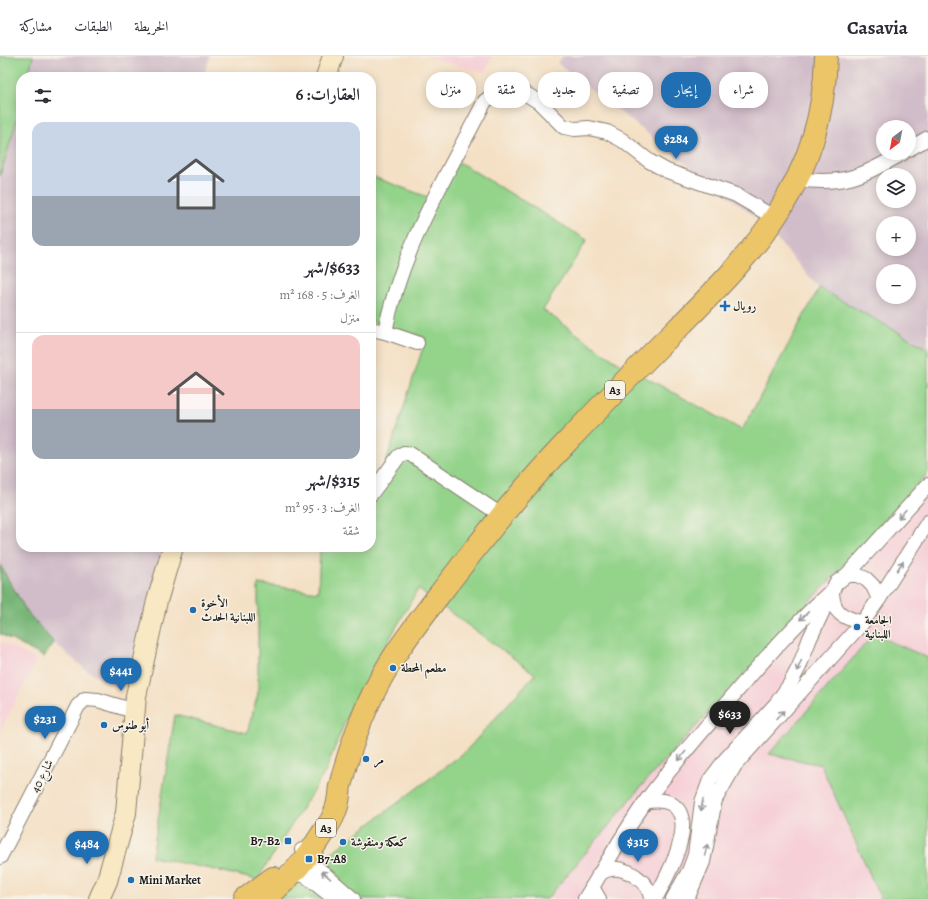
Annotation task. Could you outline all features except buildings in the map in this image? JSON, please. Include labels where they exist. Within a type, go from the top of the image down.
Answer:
[{"type":"highway","name":"A3","points":[[264,899],[295,862],[329,801],[340,787],[366,710],[379,681],[421,619],[501,515],[550,459],[616,390],[721,285],[760,240],[775,218],[797,179],[809,151],[824,88],[826,56]]},
{"type":"highway","name":"A3","points":[[245,899],[295,862]]},
{"type":"main road","points":[[328,72],[333,56]]},
{"type":"main road","points":[[99,899],[108,881],[126,814],[134,711],[156,601],[171,552]]},
{"type":"main road","points":[[84,899],[117,848]]},
{"type":"street","points":[[385,332],[389,308],[418,232],[485,101],[503,89],[519,92],[539,102],[564,127],[575,129],[589,128],[607,132],[622,140],[649,161],[667,171],[736,195],[775,218]]},
{"type":"street","points":[[916,145],[928,138]]},
{"type":"street","points":[[797,179],[834,182],[856,177],[889,160]]},
{"type":"street","points":[[376,330],[417,343]]},
{"type":"street","points":[[376,483],[404,452],[410,454],[501,515]]},
{"type":"street","points":[[673,899],[689,871],[695,855],[702,802],[710,780],[724,760],[776,704],[790,684],[836,583],[847,575],[928,485]]},
{"type":"street","points":[[687,899],[703,862],[715,800],[726,778],[735,765],[862,623],[928,522]]},
{"type":"street","points":[[847,575],[857,575],[866,578],[873,586],[879,599]]},
{"type":"street","points":[[832,591],[832,603],[838,612],[862,623]]},
{"type":"street","points":[[592,895],[599,874],[646,801],[692,743],[781,640],[832,591]]},
{"type":"street","name":"شارع 40","points":[[0,857],[78,706],[86,699],[98,700],[134,711]]},
{"type":"street","points":[[646,801],[668,802],[678,809],[681,816],[680,842],[676,855],[668,877],[655,899]]},
{"type":"street","points":[[295,862],[335,899]]},
{"type":"street","points":[[295,862],[353,899]]},
{"type":"street","points":[[599,874],[608,869],[628,872],[643,883],[651,899]]},
{"type":"shaded area","points":[[33,56],[210,56],[205,72],[29,72]]},
{"type":"shaded area","points":[[425,56],[492,56],[484,73]]},
{"type":"shaded area","points":[[563,56],[928,56],[928,349],[819,288],[763,223],[615,108],[653,108],[653,72],[598,72],[598,95],[590,89],[590,72],[569,72],[557,63]]},
{"type":"shaded area","points":[[16,123],[16,552],[173,552],[121,690],[85,669],[54,643],[27,612],[0,565],[0,176]]},
{"type":"shaded area","name":"الجامعة اللبنانية","points":[[928,473],[928,899],[547,899],[646,781]]},
{"type":"shaded area","points":[[0,641],[37,660],[0,732]]},
{"type":"green space","points":[[0,56],[33,56],[29,72],[16,72],[16,123],[0,176]]},
{"type":"green space","points":[[459,162],[587,240],[543,310],[614,360],[742,430],[819,288],[928,349],[928,473],[646,781],[547,899],[274,899],[311,868],[465,752],[535,674],[418,589],[351,707],[325,772],[257,880],[152,857],[175,715],[247,733],[258,694],[258,584],[318,592],[320,552],[376,552],[376,486],[388,456],[426,338],[376,323],[376,178],[433,199]]},
{"type":"green space","points":[[0,565],[27,612],[54,643],[44,657],[0,634]]},
{"type":"green space","points":[[874,634],[928,658],[928,899],[881,899],[821,765],[769,754]]},
{"type":"place","name":"رويال","points":[[725,306]]},
{"type":"place","name":"الأخوة اللبنانية الحدث","points":[[193,610]]},
{"type":"place","name":"الجامعة اللبنانية","points":[[857,627]]},
{"type":"place","name":"مطعم المحطة","points":[[393,668]]},
{"type":"place","name":"أبو طنوس","points":[[104,725]]},
{"type":"place","name":"مر","points":[[366,759]]},
{"type":"place","name":"B7-B2","points":[[288,841]]},
{"type":"place","name":"كعكة ومنقوشة","points":[[343,842]]},
{"type":"place","name":"B7-A8","points":[[309,859]]},
{"type":"place","name":"Mini Market","points":[[131,880]]}]
